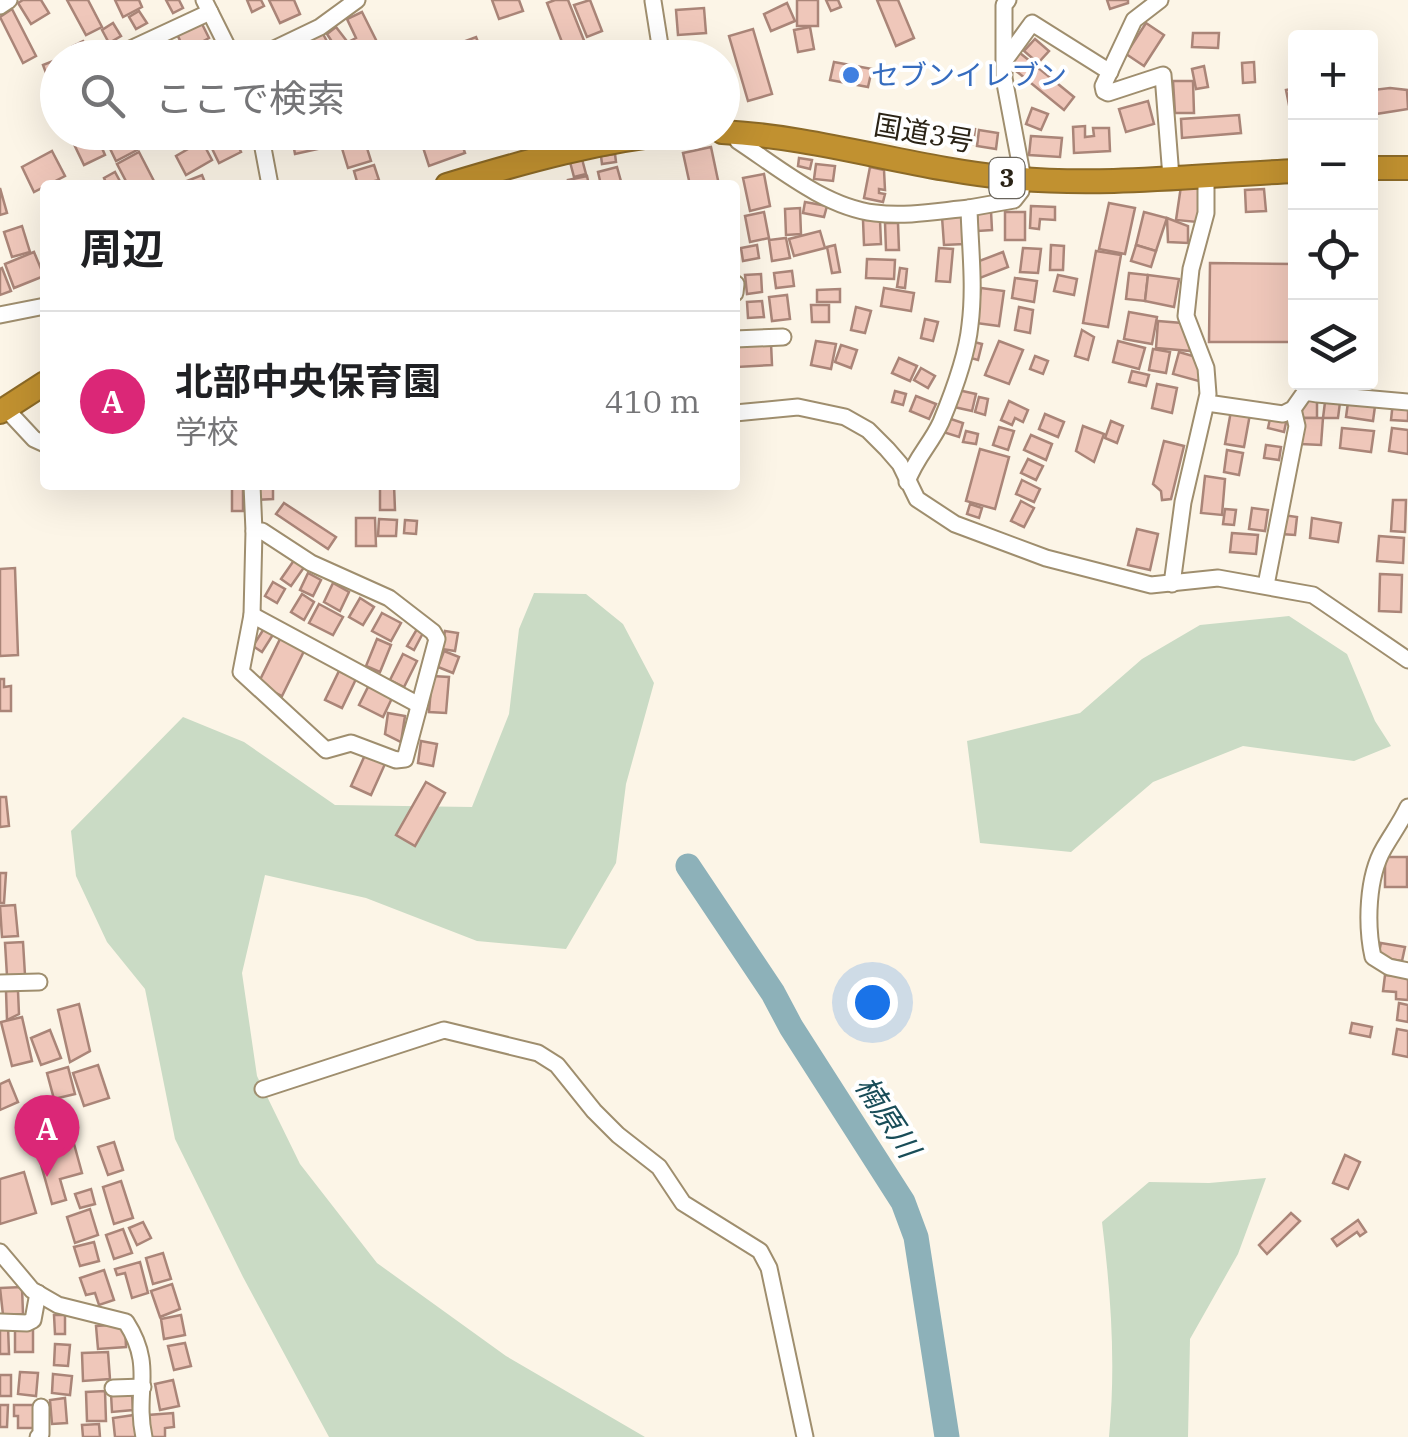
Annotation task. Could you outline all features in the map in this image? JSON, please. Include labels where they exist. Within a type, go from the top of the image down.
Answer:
[{"type":"highway","name":"国道3号","points":[[740,134],[1022,179],[1087,182],[1288,171]]},
{"type":"highway","points":[[463,180],[566,150]]},
{"type":"highway","points":[[1378,168],[1408,168]]},
{"type":"highway","points":[[3,411],[40,385]]},
{"type":"street","points":[[0,6],[9,0]]},
{"type":"street","points":[[293,40],[320,27],[357,0]]},
{"type":"street","points":[[654,0],[660,40]]},
{"type":"street","points":[[740,141],[816,192],[846,206],[875,213],[906,214],[1014,200],[1021,191],[1022,179],[1004,78],[1004,5],[1008,0]]},
{"type":"street","points":[[1160,0],[1134,20],[1103,86],[1108,92],[1163,75],[1171,177]]},
{"type":"street","points":[[144,40],[207,6],[224,40]]},
{"type":"street","points":[[1005,60],[1032,24],[1110,72]]},
{"type":"street","points":[[263,150],[269,180]]},
{"type":"street","points":[[1172,584],[1183,502],[1207,403],[1206,368],[1186,316],[1191,269],[1206,213],[1206,174]]},
{"type":"street","points":[[907,482],[916,458],[934,436],[942,418],[970,328],[969,208]]},
{"type":"street","points":[[0,314],[40,307]]},
{"type":"street","points":[[740,339],[783,336]]},
{"type":"street","points":[[1266,585],[1296,426],[1293,409],[1302,394],[1312,391],[1408,402]]},
{"type":"street","points":[[1207,403],[1275,414],[1293,409]]},
{"type":"street","points":[[740,413],[798,407],[844,417],[868,430],[887,449],[900,464],[917,499],[955,524],[1096,574],[1151,585],[1218,578],[1313,595],[1408,660]]},
{"type":"street","points":[[3,411],[40,442]]},
{"type":"street","points":[[252,490],[252,614],[241,672],[326,750],[351,744],[405,760],[437,640],[433,632],[389,598],[311,563],[262,531],[254,531]]},
{"type":"street","points":[[252,614],[420,705]]},
{"type":"street","points":[[1408,807],[1381,852],[1370,895],[1370,945],[1373,957],[1408,971]]},
{"type":"street","points":[[0,984],[38,982]]},
{"type":"street","points":[[263,1089],[444,1030],[538,1053],[557,1065],[594,1112],[660,1167],[682,1204],[760,1251],[769,1268],[805,1437]]},
{"type":"street","points":[[0,1252],[38,1293],[58,1305],[126,1322],[137,1340],[144,1437]]},
{"type":"street","points":[[0,1322],[27,1324],[33,1320],[38,1293]]},
{"type":"street","points":[[113,1388],[143,1387]]},
{"type":"street","points":[[38,1437],[41,1407]]},
{"type":"green space","points":[[534,593],[586,594],[623,624],[654,683],[626,784],[616,863],[566,949],[477,941],[366,898],[265,875],[242,973],[257,1076],[300,1164],[377,1263],[506,1356],[645,1437],[329,1437],[175,1139],[145,989],[107,942],[76,876],[71,831],[183,717],[244,742],[335,805],[472,807],[509,714],[519,629]]},
{"type":"green space","points":[[1289,616],[1347,654],[1375,721],[1391,746],[1354,761],[1243,746],[1153,782],[1071,852],[980,843],[967,741],[1080,713],[1142,659],[1200,625]]},
{"type":"green space","points":[[1266,1178],[1238,1254],[1190,1339],[1188,1437],[1109,1437],[1112,1330],[1102,1222],[1149,1182],[1209,1183]]},
{"type":"building","points":[[41,0],[49,13],[31,24],[18,3]]},
{"type":"building","points":[[67,0],[88,0],[102,27],[86,35]]},
{"type":"building","points":[[115,0],[139,0],[142,7],[123,17]]},
{"type":"building","points":[[166,0],[179,0],[183,8],[173,13]]},
{"type":"building","points":[[247,0],[261,0],[264,6],[252,12]]},
{"type":"building","points":[[269,0],[294,0],[300,14],[280,23]]},
{"type":"building","points":[[492,0],[519,0],[523,11],[499,19]]},
{"type":"building","points":[[568,0],[584,40],[561,40],[547,3]]},
{"type":"building","points":[[590,0],[602,31],[587,37],[574,5]]},
{"type":"building","points":[[797,0],[818,0],[818,26],[797,26]]},
{"type":"building","points":[[826,0],[838,0],[841,7],[831,11]]},
{"type":"building","points":[[877,0],[898,0],[914,38],[896,46]]},
{"type":"building","points":[[1107,0],[1128,0],[1128,3],[1110,9]]},
{"type":"building","points":[[787,3],[795,21],[771,31],[764,14]]},
{"type":"building","points":[[704,8],[706,33],[678,35],[676,10]]},
{"type":"building","points":[[12,9],[36,56],[23,63],[0,17]]},
{"type":"building","points":[[139,11],[147,23],[136,29],[129,17]]},
{"type":"building","points":[[362,12],[376,40],[352,40],[356,38],[347,19]]},
{"type":"building","points":[[200,20],[209,38],[180,40],[176,32]]},
{"type":"building","points":[[113,23],[121,36],[107,40],[102,30]]},
{"type":"building","points":[[1146,23],[1164,35],[1144,66],[1126,54]]},
{"type":"building","points":[[336,27],[346,40],[331,40],[327,34]]},
{"type":"building","points":[[810,27],[814,49],[798,52],[794,30]]},
{"type":"building","points":[[753,29],[772,94],[748,101],[740,74],[740,40],[730,40],[729,36]]},
{"type":"building","points":[[322,32],[326,40],[307,40]]},
{"type":"building","points":[[1193,33],[1219,33],[1218,48],[1192,47]]},
{"type":"building","points":[[1035,39],[1049,51],[1038,63],[1024,51]]},
{"type":"building","points":[[1020,53],[1074,97],[1064,110],[1010,66]]},
{"type":"building","name":"セブンイレブン","points":[[834,62],[872,69],[868,87],[830,80]]},
{"type":"building","points":[[1254,62],[1255,82],[1243,83],[1242,63]]},
{"type":"building","points":[[1204,66],[1208,87],[1196,89],[1192,69]]},
{"type":"building","points":[[1173,81],[1193,81],[1194,113],[1175,113]]},
{"type":"building","points":[[1378,89],[1407,90],[1408,109],[1378,114]]},
{"type":"building","points":[[1148,101],[1154,124],[1126,132],[1119,109]]},
{"type":"building","points":[[1032,108],[1048,114],[1041,130],[1026,124]]},
{"type":"building","points":[[1239,115],[1241,133],[1182,138],[1181,119]]},
{"type":"building","points":[[1085,126],[1085,137],[1094,136],[1093,128],[1109,128],[1110,151],[1074,153],[1073,127]]},
{"type":"building","points":[[966,128],[975,129],[973,144],[964,143]]},
{"type":"building","points":[[979,130],[998,133],[996,149],[977,146]]},
{"type":"building","points":[[1031,136],[1062,138],[1060,157],[1029,155]]},
{"type":"building","points":[[77,150],[103,150],[105,155],[84,165]]},
{"type":"building","points":[[111,150],[137,150],[116,161]]},
{"type":"building","points":[[186,150],[207,150],[212,160],[186,175],[176,156]]},
{"type":"building","points":[[213,150],[240,150],[241,152],[219,163]]},
{"type":"building","points":[[342,150],[368,150],[371,161],[348,168]]},
{"type":"building","points":[[424,150],[464,150],[465,153],[429,166]]},
{"type":"building","points":[[712,150],[718,180],[689,180],[683,153]]},
{"type":"building","points":[[52,151],[65,176],[40,180],[40,189],[34,192],[22,167]]},
{"type":"building","points":[[139,152],[153,180],[125,180],[117,164]]},
{"type":"building","points":[[615,154],[616,162],[602,164],[601,156]]},
{"type":"building","points":[[799,158],[812,160],[810,169],[798,166]]},
{"type":"building","points":[[582,159],[586,174],[574,177],[570,162]]},
{"type":"building","points":[[816,164],[835,166],[833,181],[814,179]]},
{"type":"building","points":[[374,165],[379,180],[357,180],[354,171]]},
{"type":"building","points":[[617,167],[621,180],[600,180],[598,172]]},
{"type":"building","points":[[870,167],[884,170],[885,190],[879,189],[879,193],[885,194],[883,202],[864,198]]},
{"type":"building","points":[[115,172],[119,180],[105,180]]},
{"type":"building","points":[[764,174],[770,206],[750,211],[743,178]]},
{"type":"building","points":[[1181,186],[1201,188],[1197,222],[1176,220]]},
{"type":"building","points":[[0,188],[7,213],[0,215]]},
{"type":"building","points":[[1264,189],[1266,211],[1246,212],[1245,190]]},
{"type":"building","points":[[805,202],[827,206],[824,217],[803,213]]},
{"type":"building","points":[[1109,203],[1135,208],[1125,254],[1099,249]]},
{"type":"building","points":[[1031,206],[1055,207],[1055,220],[1040,219],[1039,229],[1030,228]]},
{"type":"building","points":[[800,208],[801,234],[786,235],[785,209]]},
{"type":"building","points":[[991,211],[992,230],[978,231],[977,213]]},
{"type":"building","points":[[764,212],[769,238],[750,242],[745,216]]},
{"type":"building","points":[[1005,212],[1025,212],[1025,240],[1005,240]]},
{"type":"building","points":[[1144,212],[1167,218],[1156,251],[1136,245]]},
{"type":"building","points":[[963,216],[964,244],[944,245],[942,217]]},
{"type":"building","points":[[1167,218],[1188,226],[1188,243],[1168,242]]},
{"type":"building","points":[[863,220],[880,220],[881,244],[864,245]]},
{"type":"building","points":[[885,223],[898,223],[899,250],[886,250]]},
{"type":"building","points":[[22,226],[30,252],[12,257],[4,232]]},
{"type":"building","points":[[820,231],[825,248],[794,256],[789,239]]},
{"type":"building","points":[[786,238],[790,258],[772,261],[769,240]]},
{"type":"building","points":[[757,245],[759,258],[743,261],[741,248]]},
{"type":"building","points":[[835,245],[840,272],[832,273],[827,247]]},
{"type":"building","points":[[1051,245],[1064,246],[1063,270],[1050,270]]},
{"type":"building","points":[[1136,245],[1156,251],[1151,267],[1131,261]]},
{"type":"building","points":[[939,248],[953,249],[950,282],[936,281]]},
{"type":"building","points":[[1023,248],[1041,249],[1038,273],[1020,272]]},
{"type":"building","points":[[1096,251],[1121,255],[1108,327],[1083,323]]},
{"type":"building","points":[[34,252],[40,278],[14,288],[5,264]]},
{"type":"building","points":[[1003,252],[1008,267],[980,278],[974,263]]},
{"type":"building","points":[[867,259],[895,260],[894,279],[866,278]]},
{"type":"building","points":[[1210,263],[1288,264],[1288,342],[1209,342]]},
{"type":"building","points":[[900,268],[907,269],[905,288],[897,287]]},
{"type":"building","points":[[0,269],[11,291],[0,295]]},
{"type":"building","points":[[792,271],[794,286],[776,288],[774,273]]},
{"type":"building","points":[[1129,273],[1148,275],[1145,301],[1126,299]]},
{"type":"building","points":[[761,274],[762,292],[747,294],[745,275]]},
{"type":"building","points":[[1058,275],[1077,279],[1074,295],[1054,291]]},
{"type":"building","points":[[1148,275],[1179,279],[1174,307],[1145,301]]},
{"type":"building","points":[[1015,278],[1037,281],[1034,302],[1012,298]]},
{"type":"building","points":[[884,288],[914,293],[911,311],[881,306]]},
{"type":"building","points":[[981,288],[1004,291],[999,326],[976,323]]},
{"type":"building","points":[[840,289],[840,302],[817,302],[817,290]]},
{"type":"building","points":[[787,295],[790,319],[772,321],[769,297]]},
{"type":"building","points":[[762,301],[764,317],[748,318],[747,302]]},
{"type":"building","points":[[811,305],[829,305],[829,322],[812,322]]},
{"type":"building","points":[[856,307],[871,311],[865,333],[851,330]]},
{"type":"building","points":[[1019,307],[1033,310],[1030,333],[1015,330]]},
{"type":"building","points":[[1129,312],[1157,317],[1152,344],[1124,339]]},
{"type":"building","points":[[925,319],[938,322],[933,341],[921,338]]},
{"type":"building","points":[[1158,321],[1182,323],[1191,351],[1156,348]]},
{"type":"building","points":[[1082,330],[1094,337],[1088,360],[1075,356]]},
{"type":"building","points":[[816,341],[836,344],[831,369],[811,365]]},
{"type":"building","points":[[999,341],[1023,350],[1009,384],[985,375]]},
{"type":"building","points":[[1118,341],[1145,348],[1139,369],[1113,362]]},
{"type":"building","points":[[740,342],[771,343],[772,365],[740,367]]},
{"type":"building","points":[[974,342],[982,344],[978,360],[967,357]]},
{"type":"building","points":[[841,345],[857,350],[851,368],[835,362]]},
{"type":"building","points":[[1153,349],[1170,352],[1166,373],[1149,370]]},
{"type":"building","points":[[1179,352],[1203,359],[1202,382],[1173,374]]},
{"type":"building","points":[[1035,356],[1048,361],[1043,374],[1030,369]]},
{"type":"building","points":[[899,358],[917,366],[910,381],[892,373]]},
{"type":"building","points":[[921,368],[935,376],[928,388],[914,380]]},
{"type":"building","points":[[1132,371],[1149,375],[1146,386],[1129,382]]},
{"type":"building","points":[[1157,384],[1177,388],[1172,413],[1152,408]]},
{"type":"building","points":[[958,390],[976,394],[972,411],[954,407]]},
{"type":"building","points":[[895,391],[906,394],[903,405],[892,402]]},
{"type":"building","points":[[1302,394],[1317,394],[1317,418],[1301,418]]},
{"type":"building","points":[[1326,394],[1341,395],[1338,418],[1323,418]]},
{"type":"building","points":[[1349,395],[1376,399],[1373,421],[1346,417]]},
{"type":"building","points":[[916,396],[936,404],[929,419],[910,411]]},
{"type":"building","points":[[979,397],[988,399],[985,415],[975,412]]},
{"type":"building","points":[[1009,401],[1028,410],[1023,422],[1015,418],[1012,425],[1001,420]]},
{"type":"building","points":[[1393,401],[1408,402],[1408,421],[1391,420]]},
{"type":"building","points":[[1231,411],[1250,414],[1244,447],[1225,444]]},
{"type":"building","points":[[1045,414],[1064,422],[1058,437],[1039,429]]},
{"type":"building","points":[[1271,414],[1287,418],[1284,432],[1268,428]]},
{"type":"building","points":[[948,418],[963,423],[959,437],[943,432]]},
{"type":"building","points":[[1301,418],[1323,418],[1321,445],[1301,444]]},
{"type":"building","points":[[1111,421],[1123,426],[1117,443],[1105,438]]},
{"type":"building","points":[[1083,426],[1104,434],[1094,462],[1076,451]]},
{"type":"building","points":[[999,427],[1014,431],[1008,450],[993,445]]},
{"type":"building","points":[[1342,428],[1374,431],[1371,452],[1340,448]]},
{"type":"building","points":[[1392,428],[1408,430],[1408,454],[1389,451]]},
{"type":"building","points":[[966,431],[978,434],[976,444],[963,442]]},
{"type":"building","points":[[1031,435],[1052,444],[1046,460],[1024,450]]},
{"type":"building","points":[[1164,441],[1184,446],[1171,499],[1162,500],[1161,491],[1153,484]]},
{"type":"building","points":[[1266,445],[1281,447],[1279,460],[1264,458]]},
{"type":"building","points":[[980,449],[1009,457],[995,509],[966,501]]},
{"type":"building","points":[[1227,450],[1243,453],[1239,475],[1224,472]]},
{"type":"building","points":[[1028,459],[1043,466],[1036,480],[1021,473]]},
{"type":"building","points":[[1205,476],[1225,479],[1222,515],[1201,513]]},
{"type":"building","points":[[1022,480],[1040,489],[1034,502],[1016,494]]},
{"type":"building","points":[[232,490],[243,490],[243,511],[232,511]]},
{"type":"building","points":[[254,490],[273,490],[273,499],[255,500]]},
{"type":"building","points":[[380,490],[394,490],[395,510],[380,510]]},
{"type":"building","points":[[1393,500],[1406,500],[1405,532],[1391,531]]},
{"type":"building","points":[[1021,501],[1034,508],[1024,527],[1011,521]]},
{"type":"building","points":[[284,503],[336,537],[328,549],[276,514]]},
{"type":"building","points":[[970,504],[982,508],[979,518],[967,514]]},
{"type":"building","points":[[1252,508],[1268,510],[1265,531],[1249,529]]},
{"type":"building","points":[[1225,509],[1236,510],[1234,525],[1223,524]]},
{"type":"building","points":[[1283,515],[1297,517],[1295,535],[1281,534]]},
{"type":"building","points":[[356,518],[375,518],[376,546],[356,546]]},
{"type":"building","points":[[1312,518],[1341,523],[1338,542],[1310,538]]},
{"type":"building","points":[[379,519],[397,520],[396,536],[378,536]]},
{"type":"building","points":[[405,520],[417,521],[416,534],[404,533]]},
{"type":"building","points":[[1137,529],[1158,534],[1150,570],[1128,565]]},
{"type":"building","points":[[1232,533],[1258,535],[1256,554],[1230,552]]},
{"type":"building","points":[[1379,536],[1404,538],[1403,563],[1377,561]]},
{"type":"building","points":[[297,556],[307,563],[291,586],[281,579]]},
{"type":"building","points":[[15,568],[18,655],[0,656],[0,569]]},
{"type":"building","points":[[308,573],[321,580],[313,596],[300,590]]},
{"type":"building","points":[[1380,574],[1402,575],[1401,612],[1379,611]]},
{"type":"building","points":[[273,582],[285,589],[277,603],[265,596]]},
{"type":"building","points":[[333,583],[349,592],[340,611],[324,602]]},
{"type":"building","points":[[302,594],[314,602],[304,620],[291,612]]},
{"type":"building","points":[[360,598],[374,607],[363,625],[349,617]]},
{"type":"building","points":[[319,604],[343,617],[333,635],[309,623]]},
{"type":"building","points":[[382,613],[401,623],[391,641],[372,631]]},
{"type":"building","points":[[265,627],[274,633],[262,652],[253,646]]},
{"type":"building","points":[[417,629],[423,633],[414,650],[407,646]]},
{"type":"building","points":[[445,631],[458,633],[455,651],[442,649]]},
{"type":"building","points":[[282,635],[306,647],[282,696],[258,684]]},
{"type":"building","points":[[377,639],[391,645],[380,672],[366,666]]},
{"type":"building","points":[[444,651],[459,657],[453,673],[438,667]]},
{"type":"building","points":[[403,654],[417,661],[404,687],[390,680]]},
{"type":"building","points":[[339,671],[356,679],[342,708],[325,700]]},
{"type":"building","points":[[432,676],[449,677],[446,713],[429,712]]},
{"type":"building","points":[[0,679],[4,679],[4,687],[11,686],[11,711],[0,711]]},
{"type":"building","points":[[369,685],[393,696],[383,717],[359,705]]},
{"type":"building","points":[[388,713],[405,716],[401,742],[385,734]]},
{"type":"building","points":[[421,741],[437,744],[433,766],[418,763]]},
{"type":"building","points":[[365,755],[385,764],[371,795],[351,786]]},
{"type":"building","points":[[426,782],[445,793],[415,846],[396,835]]},
{"type":"building","points":[[0,797],[6,797],[9,826],[0,827]]},
{"type":"building","points":[[1385,857],[1407,857],[1407,887],[1385,887]]},
{"type":"building","points":[[0,873],[6,873],[4,903],[0,903]]},
{"type":"building","points":[[15,905],[18,936],[2,937],[0,906]]},
{"type":"building","points":[[23,942],[25,975],[7,976],[5,943]]},
{"type":"building","points":[[1381,943],[1405,947],[1402,961],[1378,957]]},
{"type":"building","points":[[1385,975],[1408,977],[1408,1000],[1396,999],[1396,992],[1383,991]]},
{"type":"building","points":[[6,991],[18,991],[19,1014],[7,1020]]},
{"type":"building","points":[[1399,1003],[1408,1005],[1408,1022],[1397,1020]]},
{"type":"building","points":[[79,1004],[90,1051],[70,1062],[58,1010]]},
{"type":"building","points":[[22,1017],[32,1061],[12,1066],[1,1022]]},
{"type":"building","points":[[1352,1023],[1372,1027],[1370,1037],[1350,1033]]},
{"type":"building","points":[[1397,1029],[1408,1031],[1408,1057],[1393,1054]]},
{"type":"building","points":[[50,1030],[61,1058],[41,1065],[31,1038]]},
{"type":"building","points":[[98,1065],[109,1098],[84,1106],[73,1073]]},
{"type":"building","points":[[68,1067],[75,1094],[54,1099],[47,1073]]},
{"type":"building","points":[[9,1080],[18,1102],[0,1110],[0,1084]]},
{"type":"building","points":[[68,1122],[82,1173],[60,1179],[66,1200],[52,1204],[32,1132]]},
{"type":"building","points":[[114,1142],[123,1170],[108,1175],[98,1147]]},
{"type":"building","points":[[1345,1155],[1360,1162],[1348,1189],[1333,1183]]},
{"type":"building","points":[[24,1172],[36,1213],[0,1224],[0,1179]]},
{"type":"building","points":[[121,1181],[133,1218],[114,1224],[103,1187]]},
{"type":"building","points":[[91,1189],[95,1204],[80,1208],[75,1194]]},
{"type":"building","points":[[90,1209],[98,1235],[75,1243],[67,1217]]},
{"type":"building","points":[[1291,1213],[1300,1221],[1267,1254],[1259,1245]]},
{"type":"building","points":[[1358,1220],[1366,1232],[1360,1236],[1357,1232],[1337,1246],[1332,1239]]},
{"type":"building","points":[[143,1222],[151,1238],[137,1245],[129,1228]]},
{"type":"building","points":[[123,1229],[132,1253],[114,1259],[106,1235]]},
{"type":"building","points":[[94,1242],[99,1261],[80,1266],[74,1247]]},
{"type":"building","points":[[163,1253],[171,1279],[153,1284],[146,1258]]},
{"type":"building","points":[[140,1262],[148,1293],[132,1298],[125,1273],[117,1275],[115,1269]]},
{"type":"building","points":[[104,1270],[114,1300],[99,1305],[95,1293],[86,1295],[80,1278]]},
{"type":"building","points":[[172,1284],[180,1309],[160,1317],[151,1291]]},
{"type":"building","points":[[22,1287],[23,1314],[3,1315],[0,1288]]},
{"type":"building","points":[[54,1315],[65,1315],[65,1334],[55,1334]]},
{"type":"building","points":[[181,1315],[185,1335],[164,1339],[161,1319]]},
{"type":"building","points":[[125,1324],[126,1347],[98,1349],[96,1326]]},
{"type":"building","points":[[8,1326],[9,1354],[0,1354],[0,1327]]},
{"type":"building","points":[[15,1329],[33,1329],[33,1352],[15,1352]]},
{"type":"building","points":[[185,1343],[191,1366],[174,1370],[168,1346]]},
{"type":"building","points":[[55,1344],[70,1345],[68,1366],[54,1365]]},
{"type":"building","points":[[108,1352],[110,1379],[83,1381],[82,1353]]},
{"type":"building","points":[[20,1372],[38,1373],[36,1396],[18,1394]]},
{"type":"building","points":[[53,1374],[72,1376],[70,1395],[52,1393]]},
{"type":"building","points":[[0,1375],[11,1375],[11,1396],[0,1396]]},
{"type":"building","points":[[173,1380],[179,1406],[160,1410],[155,1384]]},
{"type":"building","points":[[105,1391],[106,1421],[87,1421],[86,1392]]},
{"type":"building","points":[[132,1393],[133,1410],[112,1412],[111,1394]]},
{"type":"building","points":[[65,1398],[67,1423],[52,1424],[50,1400]]},
{"type":"building","points":[[0,1405],[8,1405],[7,1427],[0,1427]]},
{"type":"building","points":[[14,1405],[38,1405],[37,1428],[18,1428]]},
{"type":"building","points":[[173,1413],[174,1427],[165,1428],[165,1437],[150,1437],[148,1415]]},
{"type":"building","points":[[134,1415],[137,1437],[115,1437],[113,1418]]},
{"type":"building","points":[[99,1424],[100,1437],[83,1437],[82,1425]]},
{"type":"waterway","name":"楠原川","points":[[688,866],[773,993],[903,1202],[916,1237],[947,1437]]},
{"type":"place","name":"セブンイレブン","points":[[851,75]]},
{"type":"place","name":"北部中央保育園","points":[[47,1177]]}]
